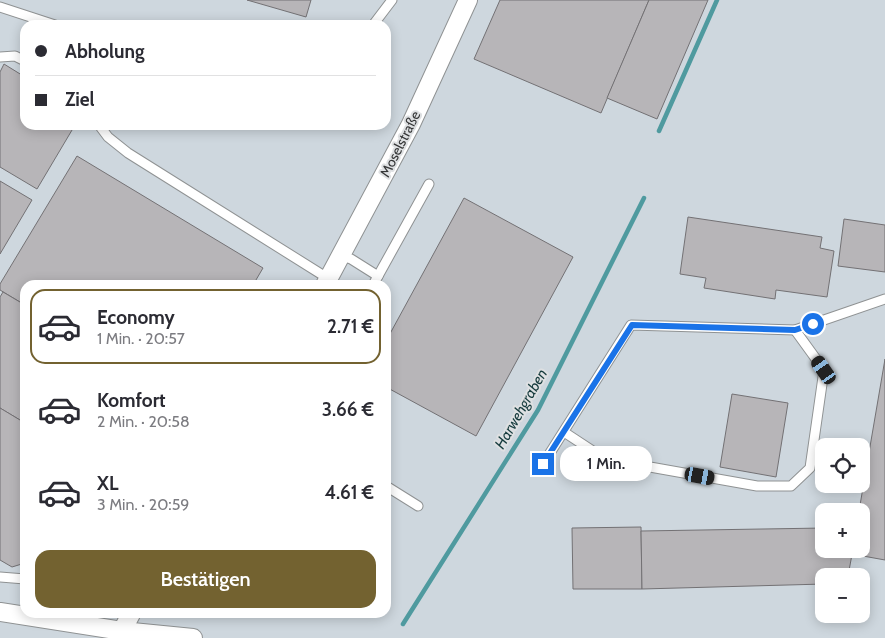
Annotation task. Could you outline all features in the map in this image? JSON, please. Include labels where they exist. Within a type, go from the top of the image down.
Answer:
[{"type":"street","name":"Moselstraße","points":[[328,280],[411,124],[468,0]]},
{"type":"street","points":[[0,612],[20,615]]},
{"type":"street","points":[[39,618],[122,631],[193,638]]},
{"type":"street","points":[[122,631],[129,618]]},
{"type":"lane","points":[[377,20],[392,0]]},
{"type":"lane","points":[[0,7],[40,20]]},
{"type":"lane","points":[[0,57],[15,56],[20,59]]},
{"type":"lane","points":[[103,130],[108,137],[128,153],[324,280]]},
{"type":"lane","points":[[376,280],[429,184]]},
{"type":"lane","points":[[342,256],[351,259],[378,276]]},
{"type":"lane","points":[[543,464],[632,325],[795,330],[885,299]]},
{"type":"lane","points":[[564,432],[605,459],[757,486],[791,486],[810,468],[824,370],[795,330]]},
{"type":"lane","points":[[391,489],[418,506]]},
{"type":"lane","points":[[0,577],[20,578]]},
{"type":"shaded area","points":[[0,0],[885,0],[885,638],[0,638]]},
{"type":"building","points":[[247,0],[311,0],[306,17]]},
{"type":"building","points":[[500,0],[649,0],[601,113],[474,59]]},
{"type":"building","points":[[649,0],[708,0],[657,119],[607,98]]},
{"type":"building","points":[[4,64],[20,74],[20,130],[72,130],[37,189],[0,167],[0,72]]},
{"type":"building","points":[[77,156],[263,268],[256,280],[20,280],[20,302],[0,290],[0,284]]},
{"type":"building","points":[[0,181],[32,200],[0,254]]},
{"type":"building","points":[[464,198],[573,257],[476,436],[391,390],[391,332]]},
{"type":"building","points":[[688,217],[822,237],[820,248],[834,251],[827,297],[776,290],[775,299],[704,288],[706,278],[680,274]]},
{"type":"building","points":[[844,219],[885,225],[885,272],[838,266]]},
{"type":"building","points":[[3,292],[20,302],[20,420],[0,408],[0,297]]},
{"type":"building","points":[[885,359],[885,560],[870,557],[870,503],[860,503],[862,493],[870,493],[870,447]]},
{"type":"building","points":[[732,394],[788,403],[776,477],[720,467]]},
{"type":"building","points":[[0,408],[20,420],[20,565],[12,567],[0,560]]},
{"type":"building","points":[[641,527],[642,589],[573,589],[572,528]]},
{"type":"building","points":[[815,528],[815,558],[851,558],[849,568],[815,568],[815,584],[642,589],[641,531]]},
{"type":"waterway","name":"Harwehgraben","points":[[659,131],[717,0]]},
{"type":"waterway","name":"Harwehgraben","points":[[403,624],[538,410],[644,198]]},
{"type":"route","points":[[543,464],[632,325],[795,330],[813,324]]}]
